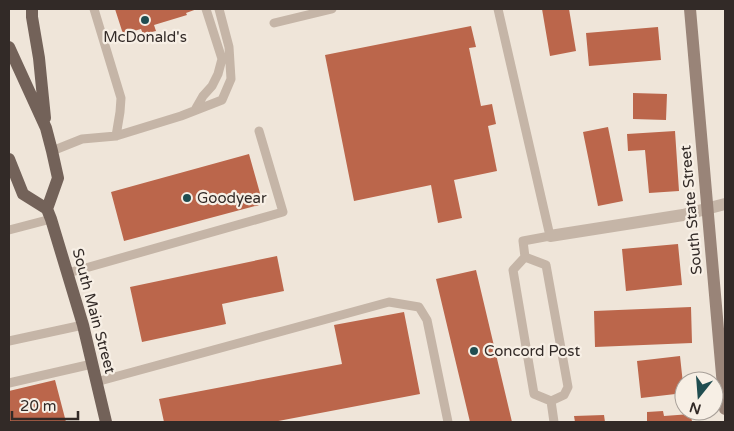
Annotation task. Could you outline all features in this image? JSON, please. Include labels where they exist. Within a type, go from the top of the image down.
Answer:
[{"type":"main road","points":[[9,159],[23,194],[49,214],[58,178],[46,128],[32,9]]},
{"type":"main road","points":[[9,48],[46,128]]},
{"type":"main road","name":"South Main Street","points":[[49,214],[83,325],[106,422]]},
{"type":"street","name":"South State Street","points":[[690,9],[725,409]]},
{"type":"street","points":[[550,236],[683,215],[725,204]]},
{"type":"lane","points":[[94,9],[121,98],[116,136]]},
{"type":"lane","points":[[195,110],[203,96],[212,86],[222,59],[206,9]]},
{"type":"lane","points":[[52,151],[82,139],[116,136],[222,100],[231,79],[229,47],[219,9]]},
{"type":"lane","points":[[274,23],[332,9]]},
{"type":"lane","points":[[498,9],[550,236],[523,241],[526,257]]},
{"type":"lane","points":[[68,273],[284,212],[259,131]]},
{"type":"lane","points":[[9,230],[49,214]]},
{"type":"lane","points":[[526,257],[546,265],[568,386],[564,395],[552,402]]},
{"type":"lane","points":[[526,257],[513,270],[534,394],[552,402]]},
{"type":"lane","points":[[96,382],[389,302],[419,307],[427,320],[448,422]]},
{"type":"lane","points":[[9,341],[83,325]]},
{"type":"lane","points":[[9,383],[92,364]]},
{"type":"lane","points":[[552,402],[554,422]]},
{"type":"building","name":"McDonald's","points":[[115,9],[197,9],[186,13],[187,15],[154,25],[156,31],[143,34],[141,29],[123,34]]},
{"type":"building","points":[[542,9],[569,9],[576,51],[550,56]]},
{"type":"building","points":[[471,26],[476,47],[469,48],[481,106],[492,104],[496,124],[488,126],[497,171],[454,180],[462,218],[438,223],[431,185],[354,201],[325,55]]},
{"type":"building","points":[[658,27],[661,60],[589,66],[586,33]]},
{"type":"building","points":[[633,93],[667,94],[666,120],[633,119]]},
{"type":"building","points":[[608,127],[623,201],[598,206],[583,132]]},
{"type":"building","points":[[675,131],[679,191],[649,193],[645,150],[628,151],[627,134]]},
{"type":"building","name":"Goodyear","points":[[249,154],[263,204],[124,241],[111,192]]},
{"type":"building","points":[[678,244],[682,285],[626,291],[622,249]]},
{"type":"building","points":[[277,256],[284,291],[222,304],[226,324],[142,342],[130,287]]},
{"type":"building","name":"Concord Post","points":[[476,270],[512,422],[470,422],[436,279]]},
{"type":"building","points":[[691,307],[692,343],[595,347],[594,311]]},
{"type":"building","points":[[404,312],[420,394],[273,422],[164,422],[159,399],[342,364],[334,325]]},
{"type":"building","points":[[680,356],[682,371],[674,371],[674,394],[641,398],[637,361]]},
{"type":"building","points":[[55,380],[66,422],[9,422],[9,391]]},
{"type":"building","points":[[663,411],[664,416],[674,415],[674,421],[692,422],[647,422],[647,412]]},
{"type":"building","points":[[604,415],[605,422],[575,422],[574,416]]},
{"type":"place","name":"McDonald's","points":[[145,20]]},
{"type":"place","name":"Goodyear","points":[[187,198]]},
{"type":"place","name":"Concord Post","points":[[474,351]]}]
